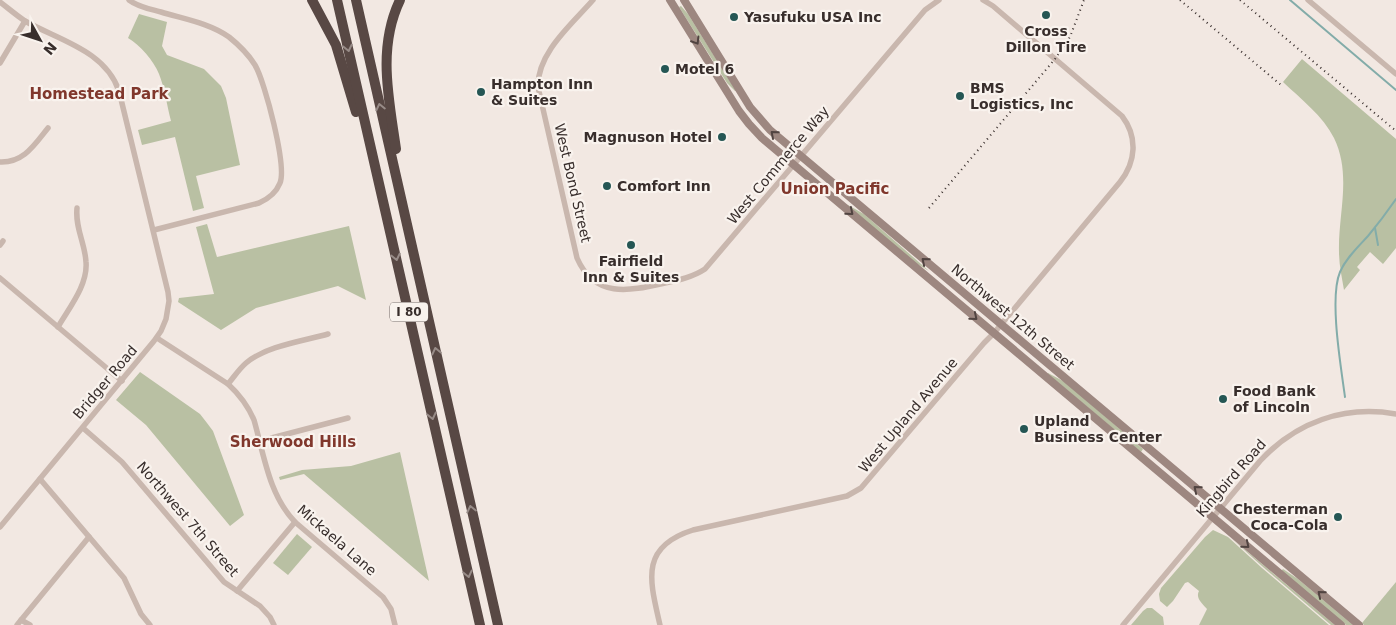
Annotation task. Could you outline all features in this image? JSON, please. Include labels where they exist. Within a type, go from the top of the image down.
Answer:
[{"type":"highway","points":[[312,0],[331,32],[339,52],[390,230]]},
{"type":"highway","name":"I 80","points":[[337,0],[480,625]]},
{"type":"highway","name":"I 80","points":[[356,0],[498,625]]},
{"type":"highway","points":[[400,0],[388,38],[385,70],[407,224]]},
{"type":"main road","name":"Northwest 12th Street","points":[[670,0],[749,124],[762,138],[1341,625]]},
{"type":"main road","name":"Northwest 12th Street","points":[[684,0],[757,118],[1359,625]]},
{"type":"street","points":[[129,0],[140,6],[208,26],[228,37],[249,56],[258,70],[264,86],[282,173],[281,182],[277,189],[269,198],[258,203],[154,230]]},
{"type":"street","name":"West Bond Street","points":[[592,0],[547,53],[540,66],[538,87],[577,258],[586,274],[606,288]]},
{"type":"street","name":"West Commerce Way","points":[[606,288],[626,291],[672,281],[699,273],[705,269],[925,10],[939,0]]},
{"type":"street","name":"West Upland Avenue","points":[[660,625],[652,588],[651,572],[657,555],[670,540],[693,530],[854,493],[867,482],[1124,178],[1133,153],[1132,135],[1120,114],[993,6],[983,0]]},
{"type":"street","points":[[1308,0],[1396,74]]},
{"type":"street","name":"Bridger Road","points":[[0,2],[26,21],[92,55],[104,65],[114,79],[154,230],[169,298],[166,319],[157,338],[0,528]]},
{"type":"street","points":[[0,63],[26,21]]},
{"type":"street","points":[[0,162],[12,161],[23,156],[48,128]]},
{"type":"street","points":[[58,327],[80,288],[86,269],[86,258],[76,220],[77,208]]},
{"type":"street","points":[[0,278],[122,381]]},
{"type":"street","points":[[228,384],[241,368],[256,356],[272,349],[328,334]]},
{"type":"street","name":"Mickaela Lane","points":[[157,338],[228,384],[236,392],[249,410],[275,493],[283,508],[295,522],[383,597],[391,609],[395,625]]},
{"type":"street","name":"Kingbird Road","points":[[1123,625],[1267,454],[1284,438],[1319,419],[1344,413],[1363,411],[1396,414]]},
{"type":"street","points":[[260,442],[348,418]]},
{"type":"street","name":"Northwest 7th Street","points":[[83,428],[122,462],[224,582],[260,606],[270,617],[274,625]]},
{"type":"street","points":[[40,479],[124,578],[141,614],[150,625]]},
{"type":"street","points":[[237,591],[295,522]]},
{"type":"street","points":[[30,625],[19,622],[89,537]]},
{"type":"green space","points":[[681,6],[688,14],[736,91],[727,83],[679,7]]},
{"type":"green space","points":[[139,14],[167,22],[162,46],[167,55],[204,69],[221,86],[226,98],[240,165],[196,176],[204,208],[193,211],[175,137],[142,145],[138,130],[171,121],[157,69],[142,49],[128,38]]},
{"type":"green space","points":[[1302,59],[1396,139],[1396,248],[1383,264],[1370,252],[1357,267],[1360,270],[1344,290],[1339,257],[1343,180],[1339,152],[1334,138],[1324,122],[1283,82]]},
{"type":"green space","points":[[846,204],[864,214],[929,271],[914,262]]},
{"type":"green space","points":[[207,224],[217,257],[349,226],[366,300],[338,286],[256,308],[221,330],[178,302],[179,298],[214,294],[196,227]]},
{"type":"green space","points":[[140,372],[200,414],[213,431],[244,515],[230,526],[146,425],[116,400]]},
{"type":"green space","points":[[1048,374],[1065,382],[1143,449],[1141,452]]},
{"type":"green space","points":[[400,452],[429,581],[304,474],[280,480],[279,477],[302,470],[351,466]]},
{"type":"green space","points":[[1213,530],[1228,537],[1329,625],[1199,625],[1207,609],[1198,596],[1199,591],[1188,582],[1185,583],[1167,607],[1160,601],[1159,594],[1161,588]]},
{"type":"green space","points":[[297,534],[312,547],[288,575],[273,563]]},
{"type":"green space","points":[[1231,538],[1335,625],[1331,625]]},
{"type":"green space","points":[[1283,569],[1298,579],[1353,625],[1346,625],[1281,571]]},
{"type":"green space","points":[[1396,582],[1396,625],[1364,625],[1362,623]]},
{"type":"green space","points":[[1147,608],[1152,608],[1163,617],[1164,625],[1131,625]]},
{"type":"waterway","points":[[1290,0],[1396,90]]},
{"type":"waterway","points":[[1345,397],[1336,315],[1337,284],[1340,272],[1345,262],[1368,236],[1396,199]]},
{"type":"waterway","points":[[1375,228],[1378,245]]},
{"type":"railway","points":[[929,208],[1055,59],[1070,37],[1084,0]]},
{"type":"railway","points":[[1180,0],[1281,85]]},
{"type":"railway","points":[[1240,0],[1396,131]]},
{"type":"place","name":"Cross Dillon Tire","points":[[1046,15]]},
{"type":"place","name":"Yasufuku USA Inc","points":[[734,17]]},
{"type":"place","name":"Motel 6","points":[[665,69]]},
{"type":"place","name":"Hampton Inn & Suites","points":[[481,92]]},
{"type":"place","name":"BMS Logistics, Inc","points":[[960,96]]},
{"type":"place","name":"Magnuson Hotel","points":[[722,137]]},
{"type":"place","name":"Comfort Inn","points":[[607,186]]},
{"type":"place","name":"Fairfield Inn & Suites","points":[[631,245]]},
{"type":"place","name":"Food Bank of Lincoln","points":[[1223,399]]},
{"type":"place","name":"Upland Business Center","points":[[1024,429]]},
{"type":"place","name":"Chesterman Coca-Cola","points":[[1338,517]]},
{"type":"district","name":"Homestead Park","points":[[99,94]]},
{"type":"district","name":"Union Pacific","points":[[835,189]]},
{"type":"district","name":"Sherwood Hills","points":[[293,442]]}]
